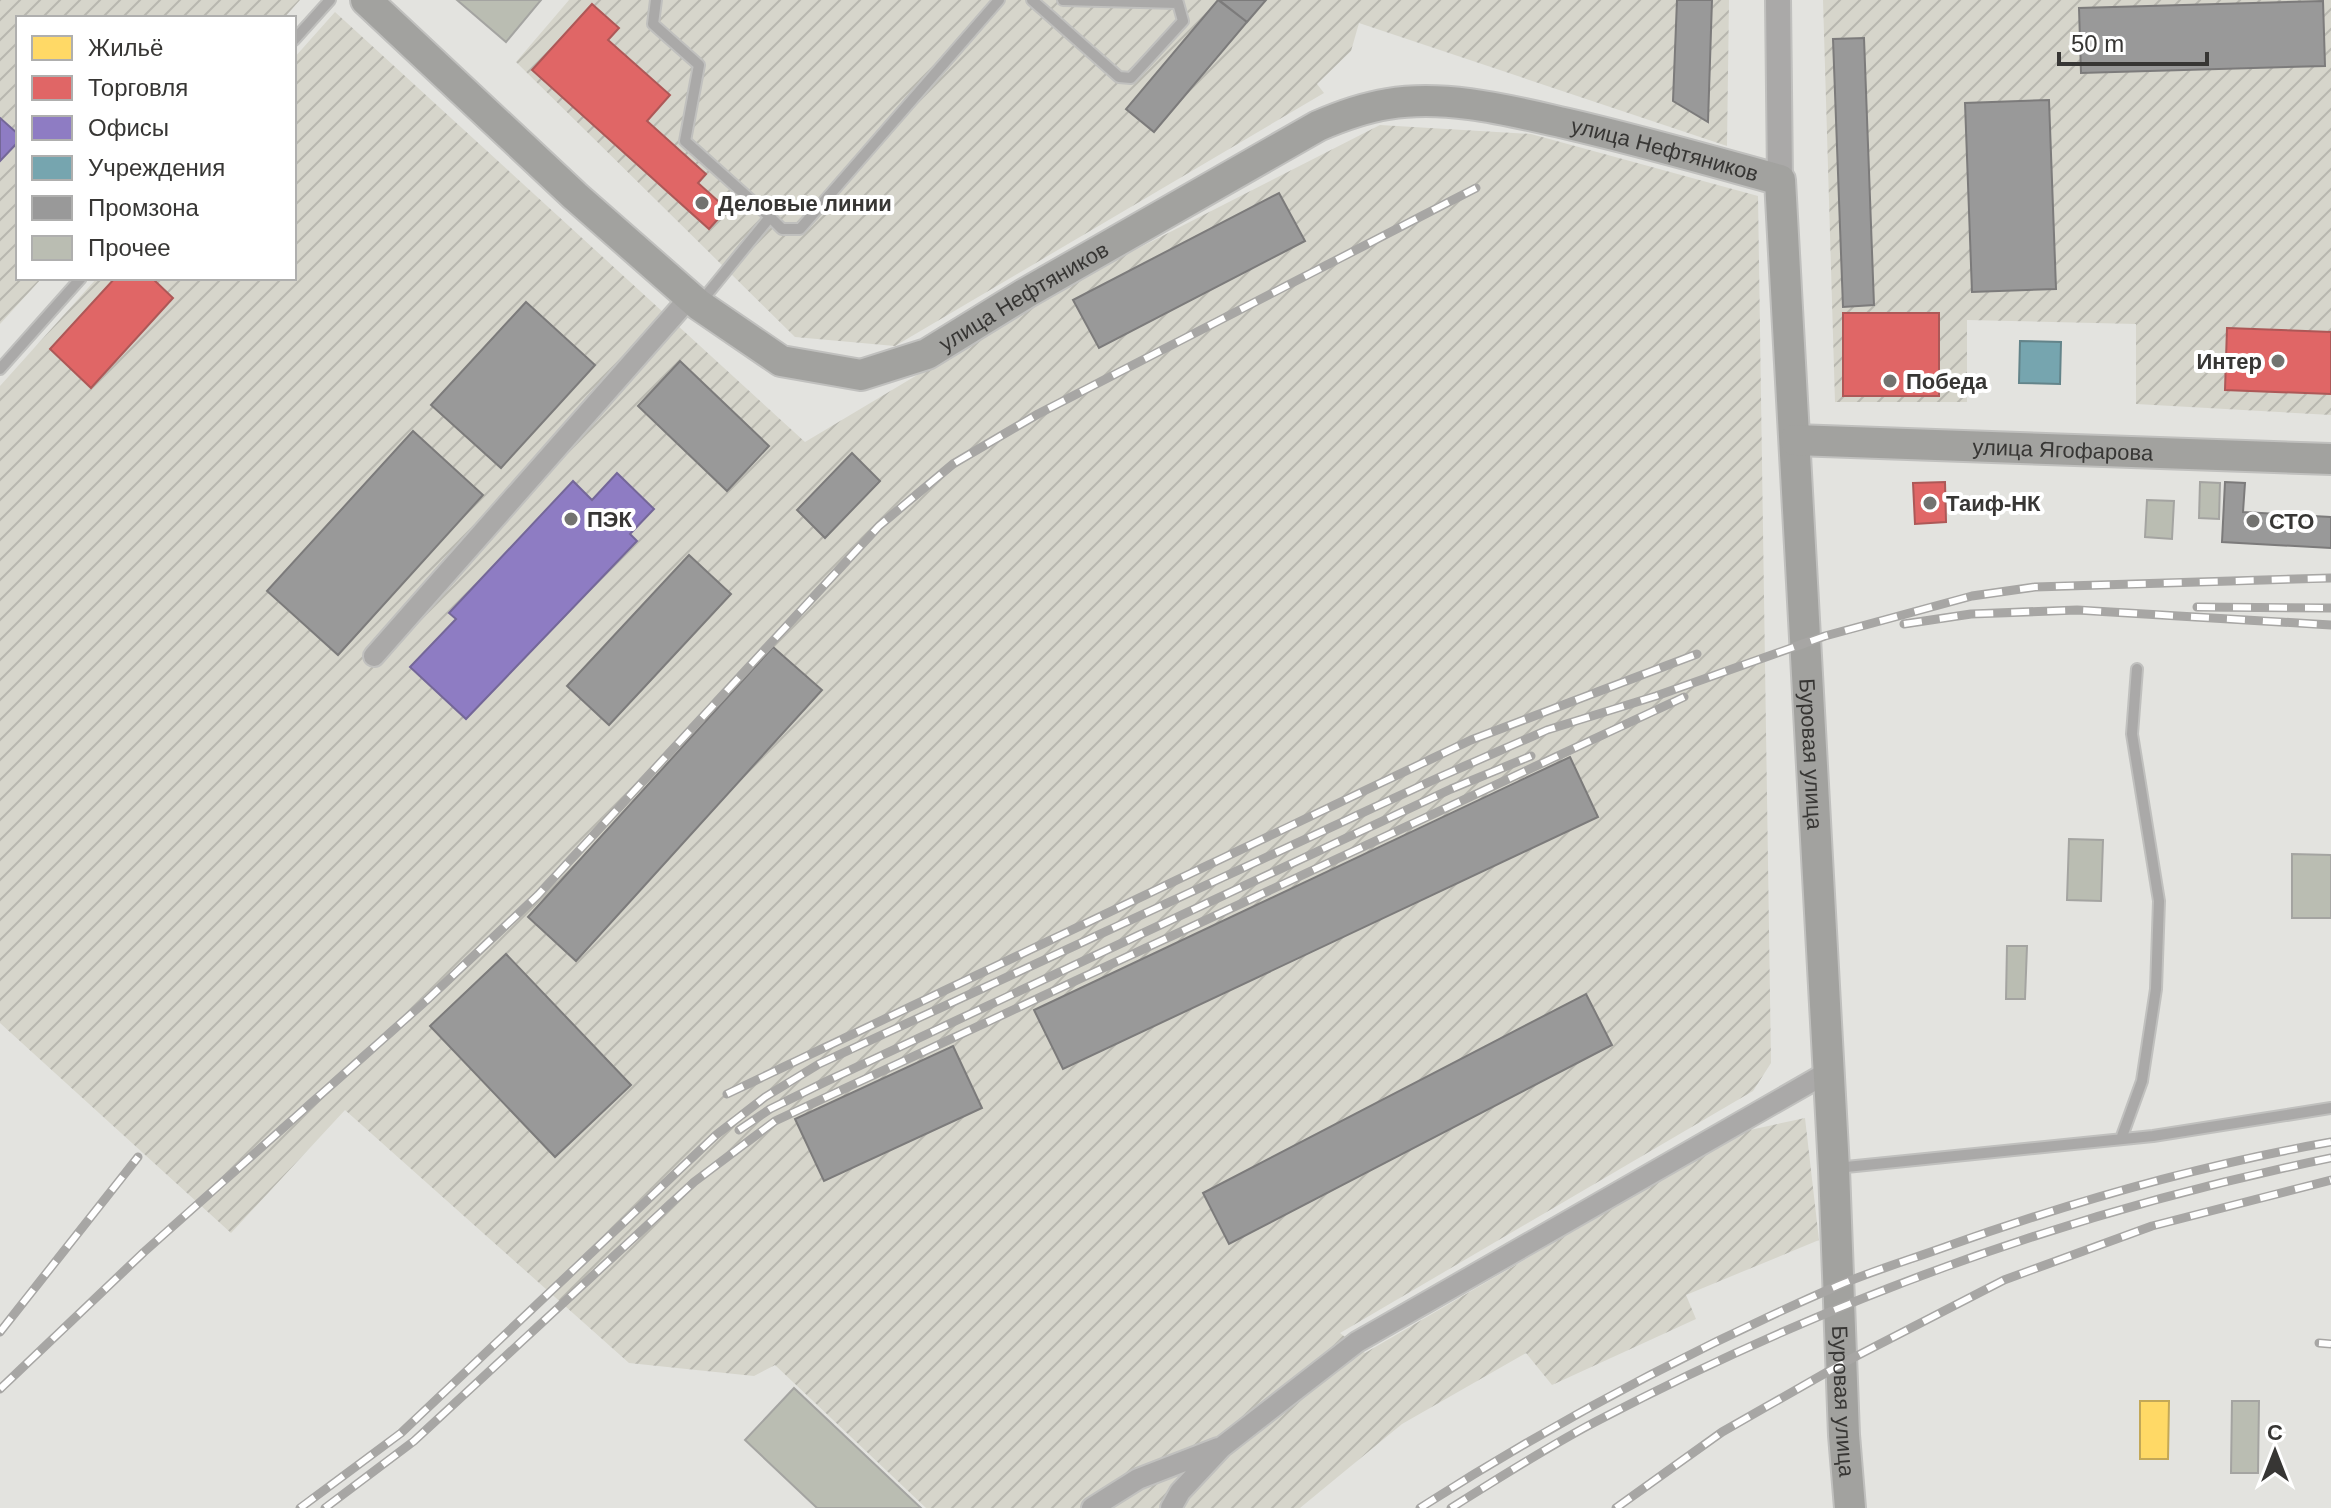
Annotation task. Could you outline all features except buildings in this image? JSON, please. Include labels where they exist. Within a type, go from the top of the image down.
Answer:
[{"type":"main road","name":"улица Нефтяников","points":[[366,0],[575,196],[694,301],[781,361],[861,375],[927,354],[1026,293],[1318,126],[1354,111],[1390,103],[1438,101],[1500,108],[1623,136],[1780,180]]},
{"type":"main road","name":"Буровая улица","points":[[1780,180],[1850,1508]]},
{"type":"main road","name":"улица Ягофарова","points":[[1795,440],[2331,459]]},
{"type":"street","name":"Буровая улица","points":[[1778,0],[1780,180]]},
{"type":"street","points":[[374,656],[694,301]]},
{"type":"street","points":[[1171,1508],[1180,1492],[1222,1447],[1357,1342],[1828,1072]]},
{"type":"street","points":[[1092,1508],[1138,1479],[1222,1447]]},
{"type":"lane","points":[[296,38],[330,0]]},
{"type":"lane","points":[[656,0],[653,24],[699,65],[685,141],[782,229],[800,229],[999,0]]},
{"type":"lane","points":[[1032,0],[1119,77],[1131,78],[1183,21],[1178,3],[1063,0]]},
{"type":"lane","points":[[694,301],[770,217]]},
{"type":"lane","points":[[0,369],[79,280]]},
{"type":"lane","points":[[2121,1139],[2142,1081],[2156,989],[2159,901],[2132,734],[2137,669]]},
{"type":"lane","points":[[1834,1169],[2121,1139],[2331,1108]]},
{"type":"shaded area","points":[[0,0],[300,0],[286,16],[16,16],[16,280],[40,280],[0,324]]},
{"type":"shaded area","points":[[569,0],[1729,0],[1727,146],[1359,23],[1351,51],[1317,84],[1324,93],[895,346],[795,337],[516,62]]},
{"type":"shaded area","points":[[1823,0],[2331,0],[2331,415],[2136,404],[2136,324],[1967,320],[1967,402],[1835,402]]},
{"type":"shaded area","points":[[335,12],[805,442],[1076,280],[1380,125],[1531,134],[1758,196],[1771,1063],[1753,1091],[1340,1333],[1365,1353],[1745,1131],[1805,1118],[1819,1240],[1686,1295],[1696,1319],[1552,1385],[1526,1353],[1402,1424],[1300,1508],[926,1508],[775,1365],[754,1376],[629,1363],[345,1110],[231,1233],[0,1023],[0,386],[95,280],[296,280],[296,56]]},
{"type":"railway","points":[[0,1389],[144,1252],[428,999],[538,895],[879,526],[953,464],[1038,414],[1476,188]]},
{"type":"railway","points":[[300,1508],[401,1433],[716,1135],[765,1097],[819,1064],[1442,776],[1547,730],[1656,696],[1825,636],[1972,596],[2035,587],[2331,578]]},
{"type":"railway","points":[[2197,607],[2331,608]]},
{"type":"railway","points":[[1904,624],[1971,614],[2077,610],[2331,625]]},
{"type":"railway","points":[[727,1094],[1471,740],[1697,654]]},
{"type":"railway","points":[[325,1508],[414,1441],[694,1182],[775,1121],[1684,697]]},
{"type":"railway","points":[[739,1130],[770,1109],[827,1081],[1451,789],[1531,756]]},
{"type":"railway","points":[[1420,1508],[1521,1446],[1624,1389],[1729,1335],[1850,1281],[2088,1200],[2185,1173],[2331,1142]]},
{"type":"railway","points":[[0,1332],[138,1157]]},
{"type":"railway","points":[[1451,1508],[1597,1421],[1684,1377],[1863,1298],[2047,1232],[2235,1179],[2331,1158]]},
{"type":"railway","points":[[1616,1508],[1722,1432],[1843,1363],[2004,1280],[2152,1226],[2331,1180]]},
{"type":"railway","points":[[2319,1343],[2331,1344]]},
{"type":"place","name":"Деловые линии","points":[[702,203]]},
{"type":"place","name":"Интер","points":[[2278,361]]},
{"type":"place","name":"Победа","points":[[1890,381]]},
{"type":"place","name":"Таиф-НК","points":[[1930,503]]},
{"type":"place","name":"ПЭК","points":[[571,519]]},
{"type":"place","name":"СТО","points":[[2253,521]]}]
